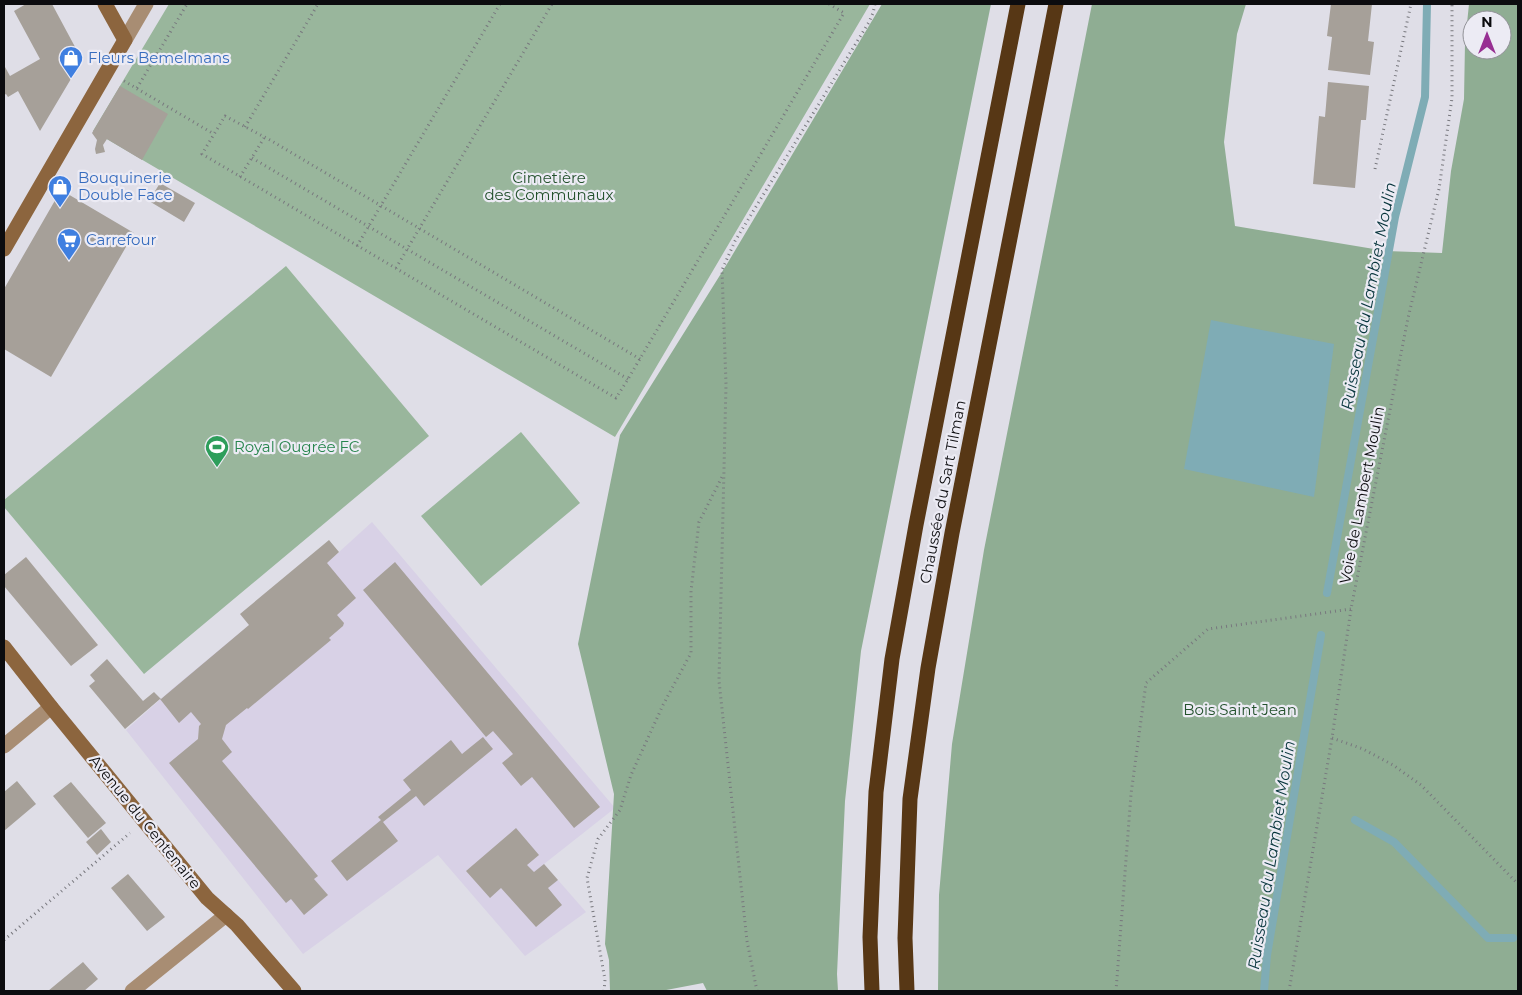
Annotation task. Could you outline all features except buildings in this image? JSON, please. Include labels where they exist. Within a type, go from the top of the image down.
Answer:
[{"type":"highway","name":"Chaussée du Sart Tilman","points":[[872,991],[870,937],[876,792],[892,658],[916,525],[1018,4]]},
{"type":"highway","name":"Chaussée du Sart Tilman","points":[[907,991],[905,938],[910,799],[928,668],[952,533],[1056,4]]},
{"type":"street","points":[[105,4],[125,40]]},
{"type":"street","points":[[4,249],[146,4]]},
{"type":"street","name":"Avenue du Centenaire","points":[[4,647],[207,898],[226,914],[294,991]]},
{"type":"street","points":[[4,746],[51,707]]},
{"type":"street","points":[[132,991],[226,914]]},
{"type":"path","points":[[137,88],[187,4]]},
{"type":"path","points":[[245,127],[318,4]]},
{"type":"path","points":[[357,246],[500,4]]},
{"type":"path","points":[[396,268],[552,4]]},
{"type":"path","points":[[640,359],[225,116],[202,154],[616,398],[640,359],[844,12],[829,4]]},
{"type":"path","points":[[757,991],[747,940],[719,681],[726,384],[722,270],[735,241],[869,22],[875,4]]},
{"type":"path","points":[[1375,168],[1411,4]]},
{"type":"path","name":"Voie de Lambert Moulin","points":[[1289,991],[1332,738],[1351,609],[1408,318],[1439,189],[1452,98],[1452,4]]},
{"type":"path","points":[[107,71],[214,134]]},
{"type":"path","points":[[240,177],[264,138]]},
{"type":"path","points":[[252,158],[628,379]]},
{"type":"path","points":[[604,991],[605,980],[587,878],[598,839],[620,810],[631,774],[690,653],[690,591],[699,522],[724,472]]},
{"type":"path","points":[[1116,991],[1131,794],[1146,682],[1208,629],[1351,609]]},
{"type":"path","points":[[1332,738],[1363,749],[1393,765],[1421,785],[1518,884]]},
{"type":"path","points":[[4,940],[144,821]]},
{"type":"shaded area","points":[[372,522],[615,808],[544,864],[586,912],[525,956],[438,855],[303,954],[126,730],[172,689],[325,562],[327,563]]},
{"type":"green space","name":"Cimetière des Communaux","points":[[169,4],[870,4],[615,437],[93,131]]},
{"type":"green space","points":[[882,4],[991,4],[861,651],[845,801],[837,974],[838,991],[707,991],[703,983],[661,991],[610,991],[609,960],[605,944],[614,794],[578,644],[620,435],[727,264]]},
{"type":"green space","name":"Bois Saint Jean","points":[[1092,4],[1246,4],[1237,34],[1224,142],[1235,226],[1386,251],[1442,253],[1451,171],[1464,99],[1465,60],[1512,60],[1512,10],[1468,10],[1469,4],[1518,4],[1518,991],[938,991],[939,895],[952,744],[984,550]]},
{"type":"green space","name":"Royal Ougrée FC","points":[[286,266],[429,436],[144,674],[4,507],[4,500]]},
{"type":"green space","points":[[521,432],[580,503],[481,586],[421,516]]},
{"type":"water","points":[[1211,320],[1334,344],[1314,497],[1184,469]]},
{"type":"waterway","name":"Ruisseau du Lambiet Moulin","points":[[1327,593],[1395,217],[1425,97],[1427,4]]},
{"type":"waterway","name":"Ruisseau du Lambiet Moulin","points":[[1264,991],[1267,955],[1321,635]]},
{"type":"waterway","points":[[1355,820],[1394,842],[1488,938],[1513,938]]},
{"type":"place","name":"Fleurs Bemelmans","points":[[71,79]]},
{"type":"place","name":"Bouquinerie Double Face","points":[[60,208]]},
{"type":"place","name":"Carrefour","points":[[69,261]]},
{"type":"place","name":"Royal Ougrée FC","points":[[217,468]]}]
